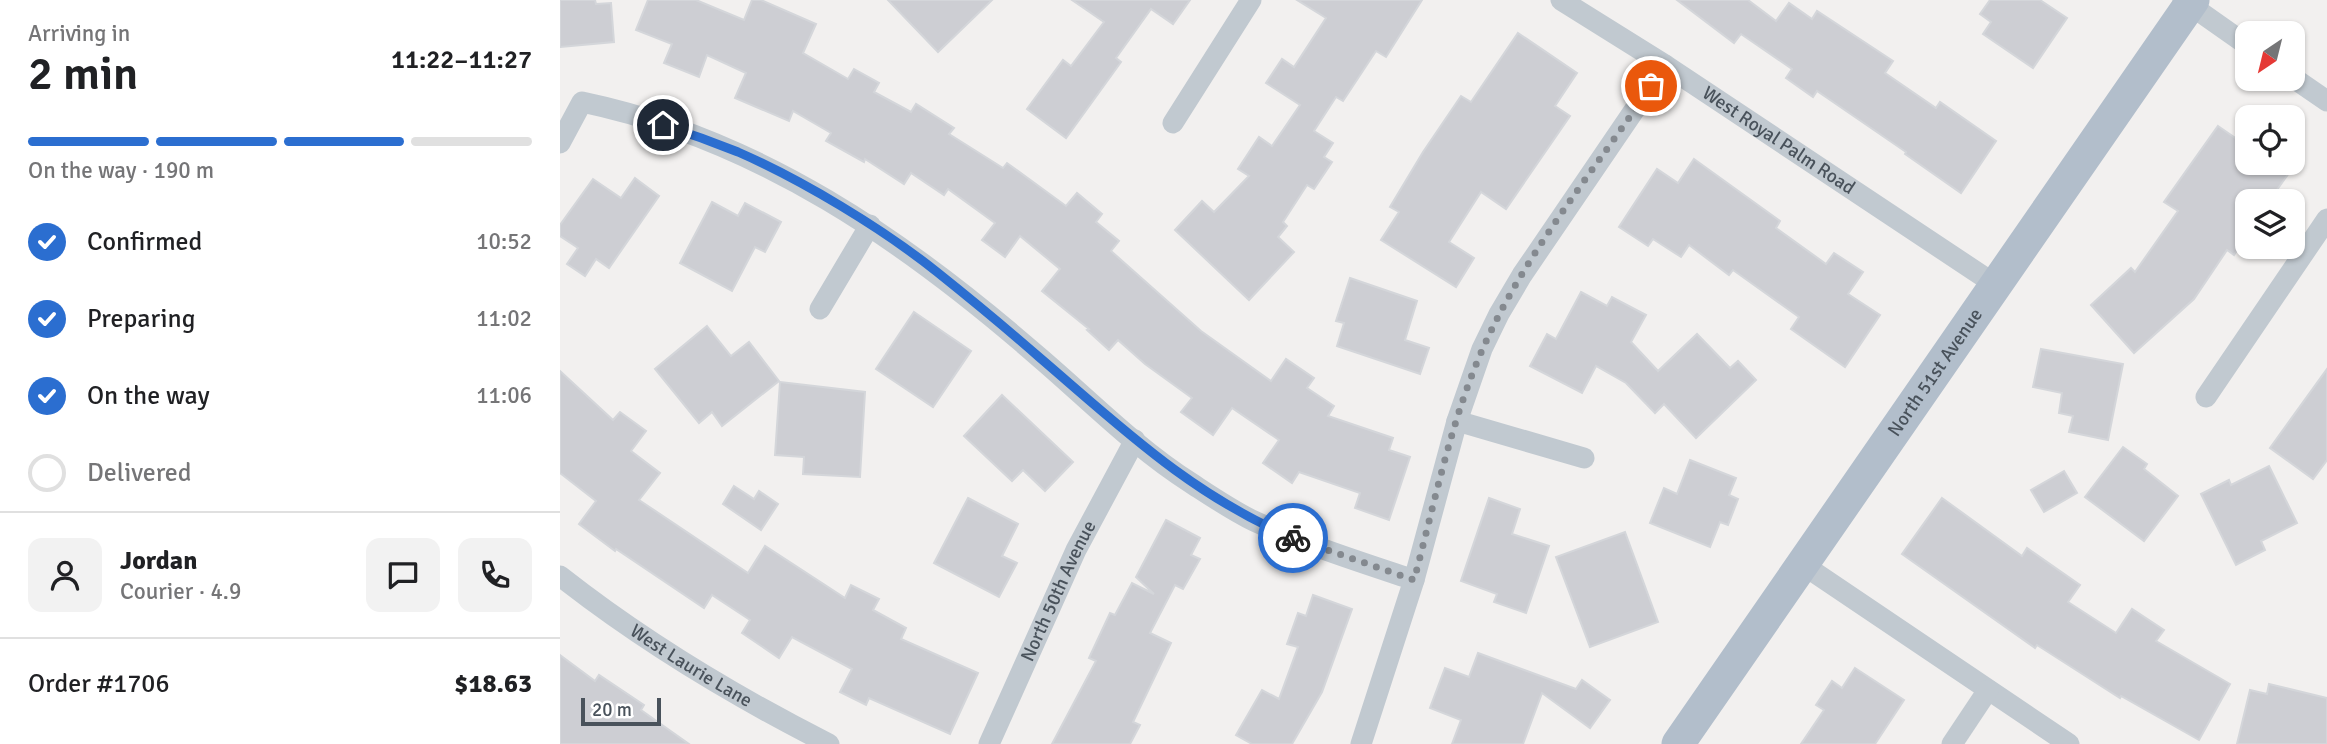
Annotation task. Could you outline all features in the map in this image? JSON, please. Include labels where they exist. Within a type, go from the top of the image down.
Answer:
[{"type":"main road","name":"North 51st Avenue","points":[[1678,744],[2188,2]]},
{"type":"street","points":[[1173,123],[1251,0]]},
{"type":"street","name":"West Royal Palm Road","points":[[1561,0],[1665,65],[1996,285]]},
{"type":"street","points":[[2188,2],[2235,36]]},
{"type":"street","points":[[1361,744],[1414,580],[1457,421],[1482,349],[1499,314],[1549,233],[1665,65]]},
{"type":"street","points":[[2305,86],[2327,101]]},
{"type":"street","points":[[560,143],[582,102],[623,110],[738,152],[806,187],[870,225],[935,271],[1135,440],[1188,481],[1252,520],[1304,542],[1414,580]]},
{"type":"street","points":[[2206,397],[2327,219]]},
{"type":"street","points":[[820,309],[870,225]]},
{"type":"street","points":[[1457,421],[1584,457]]},
{"type":"street","name":"North 50th Avenue","points":[[989,744],[1076,550],[1135,440]]},
{"type":"street","points":[[1802,564],[2069,744]]},
{"type":"street","name":"West Laurie Lane","points":[[560,576],[653,644],[688,666],[829,744]]},
{"type":"street","points":[[1952,744],[1988,690]]},
{"type":"building","points":[[560,0],[611,3],[614,42],[560,47]]},
{"type":"building","points":[[648,0],[696,0],[744,20],[752,0],[761,0],[816,24],[803,53],[848,79],[854,69],[879,83],[874,92],[911,112],[916,104],[954,128],[949,134],[1003,168],[1007,163],[1066,206],[1077,193],[1102,214],[1096,222],[1119,241],[1111,251],[1201,331],[1271,381],[1286,359],[1314,378],[1307,388],[1334,406],[1328,416],[1393,438],[1389,450],[1410,457],[1389,520],[1355,508],[1360,493],[1299,472],[1292,483],[1263,463],[1279,440],[1232,408],[1213,435],[1181,412],[1192,398],[1145,364],[1118,340],[1109,350],[1087,330],[1089,329],[1042,291],[1060,269],[1020,236],[1005,257],[982,240],[995,223],[948,189],[944,195],[911,173],[904,184],[865,159],[864,162],[826,141],[831,133],[793,111],[789,121],[735,98],[746,73],[707,55],[699,77],[664,63],[672,44],[636,30]]},
{"type":"building","points":[[888,0],[992,0],[938,52]]},
{"type":"building","points":[[1072,0],[1190,0],[1173,24],[1151,9],[1116,58],[1121,62],[1066,138],[1027,109],[1063,60],[1071,66],[1104,22]]},
{"type":"building","points":[[1297,0],[1422,0],[1386,57],[1376,51],[1343,101],[1336,97],[1314,131],[1333,143],[1324,157],[1332,162],[1314,189],[1307,185],[1283,222],[1287,226],[1278,237],[1294,252],[1249,300],[1175,230],[1202,201],[1214,212],[1249,176],[1238,169],[1259,137],[1272,146],[1300,105],[1266,83],[1282,59],[1294,67],[1326,18]]},
{"type":"building","points":[[1677,0],[1748,0],[1776,21],[1789,3],[1812,19],[1817,11],[1893,61],[1885,73],[1936,108],[1940,102],[1996,141],[1961,193],[1817,91],[1813,97],[1786,78],[1792,69],[1741,34],[1734,43]]},
{"type":"building","points":[[1990,0],[2040,0],[2067,18],[2033,68],[1983,34],[1991,22],[1980,14]]},
{"type":"building","points":[[1518,33],[1577,73],[1555,106],[1570,116],[1506,209],[1481,192],[1449,242],[1474,258],[1456,287],[1381,240],[1399,212],[1390,207],[1423,152],[1461,96],[1471,102]]},
{"type":"building","points":[[2218,126],[2235,138],[2235,175],[2288,175],[2278,189],[2235,189],[2235,253],[2227,250],[2194,299],[2134,353],[2091,305],[2131,268],[2135,272],[2178,211],[2164,202]]},
{"type":"building","points":[[1694,159],[1780,221],[1776,228],[1826,264],[1834,253],[1863,272],[1848,294],[1880,315],[1845,367],[1791,329],[1799,317],[1733,270],[1729,275],[1689,245],[1681,257],[1653,239],[1648,246],[1619,227],[1657,169],[1678,183]]},
{"type":"building","points":[[635,178],[659,196],[609,268],[596,259],[585,276],[567,264],[578,248],[560,236],[560,225],[593,179],[621,198]]},
{"type":"building","points":[[712,202],[738,216],[745,203],[781,222],[765,252],[755,247],[732,291],[680,263]]},
{"type":"building","points":[[1350,278],[1417,301],[1405,340],[1429,348],[1420,374],[1337,346],[1344,323],[1336,321]]},
{"type":"building","points":[[1581,292],[1607,306],[1612,297],[1646,315],[1631,342],[1658,371],[1697,334],[1730,368],[1738,361],[1756,380],[1696,438],[1664,404],[1655,413],[1626,383],[1596,366],[1582,393],[1530,366],[1547,334],[1556,339]]},
{"type":"building","points":[[914,312],[971,351],[933,407],[876,369]]},
{"type":"building","points":[[707,326],[731,356],[749,342],[779,381],[722,426],[712,412],[699,423],[655,369]]},
{"type":"building","points":[[2041,349],[2123,364],[2108,440],[2069,432],[2073,416],[2059,413],[2062,393],[2033,387]]},
{"type":"building","points":[[2327,369],[2327,460],[2313,479],[2270,448]]},
{"type":"building","points":[[560,371],[613,420],[620,412],[646,431],[631,451],[660,473],[639,500],[748,573],[765,546],[845,598],[851,585],[879,599],[873,610],[906,628],[901,639],[978,673],[950,734],[869,698],[866,705],[840,692],[852,669],[792,637],[779,658],[742,633],[750,620],[712,595],[704,608],[616,549],[615,551],[579,524],[596,501],[560,473]]},
{"type":"building","points":[[780,382],[865,392],[860,477],[803,474],[804,457],[775,455]]},
{"type":"building","points":[[1002,395],[1073,462],[1045,491],[1023,470],[1012,481],[964,436]]},
{"type":"building","points":[[2123,447],[2147,464],[2144,469],[2178,496],[2144,541],[2085,497]]},
{"type":"building","points":[[1690,460],[1736,478],[1729,495],[1738,499],[1728,525],[1720,522],[1710,547],[1650,523],[1664,488],[1677,494]]},
{"type":"building","points":[[2269,466],[2297,523],[2261,541],[2265,550],[2236,565],[2201,494],[2229,480],[2231,485]]},
{"type":"building","points":[[2064,471],[2077,493],[2044,512],[2031,490]]},
{"type":"building","points":[[734,486],[754,499],[759,491],[778,504],[761,530],[723,504]]},
{"type":"building","points":[[968,498],[1018,524],[1002,556],[1017,563],[999,597],[934,563]]},
{"type":"building","points":[[1489,498],[1520,509],[1512,534],[1549,546],[1526,613],[1494,602],[1497,594],[1461,581]]},
{"type":"building","points":[[1942,498],[2022,556],[2027,548],[2080,585],[2068,602],[2116,633],[2132,609],[2164,630],[2156,641],[2230,684],[2199,740],[2121,696],[2120,698],[2037,645],[2035,648],[1902,554]]},
{"type":"building","points":[[1166,520],[1200,538],[1191,555],[1200,559],[1183,589],[1175,585],[1150,633],[1171,643],[1133,722],[1140,725],[1130,744],[1052,744],[1096,661],[1089,658],[1110,613],[1115,615],[1132,583],[1154,594],[1136,577]]},
{"type":"building","points":[[1625,532],[1658,622],[1590,647],[1556,557]]},
{"type":"building","points":[[1313,595],[1352,609],[1322,692],[1292,744],[1252,744],[1236,735],[1262,690],[1279,699],[1298,647],[1287,644],[1298,613],[1306,616]]},
{"type":"building","points":[[1478,653],[1576,689],[1582,680],[1610,700],[1590,728],[1542,693],[1523,744],[1452,744],[1461,720],[1430,708],[1445,668],[1469,677]]},
{"type":"building","points":[[560,655],[595,681],[599,675],[644,705],[641,710],[689,744],[560,744]]},
{"type":"building","points":[[1855,668],[1904,700],[1875,744],[1801,744],[1824,710],[1816,705],[1832,681],[1842,688]]},
{"type":"building","points":[[2269,684],[2327,698],[2327,744],[2237,744],[2250,690],[2267,694]]},
{"type":"way so far","points":[[1293,538],[1414,580],[1457,421],[1482,349],[1522,275],[1651,86]]},
{"type":"route","points":[[663,125],[738,152],[806,187],[870,225],[935,271],[1089,402],[1188,481],[1252,520],[1293,538]]}]
